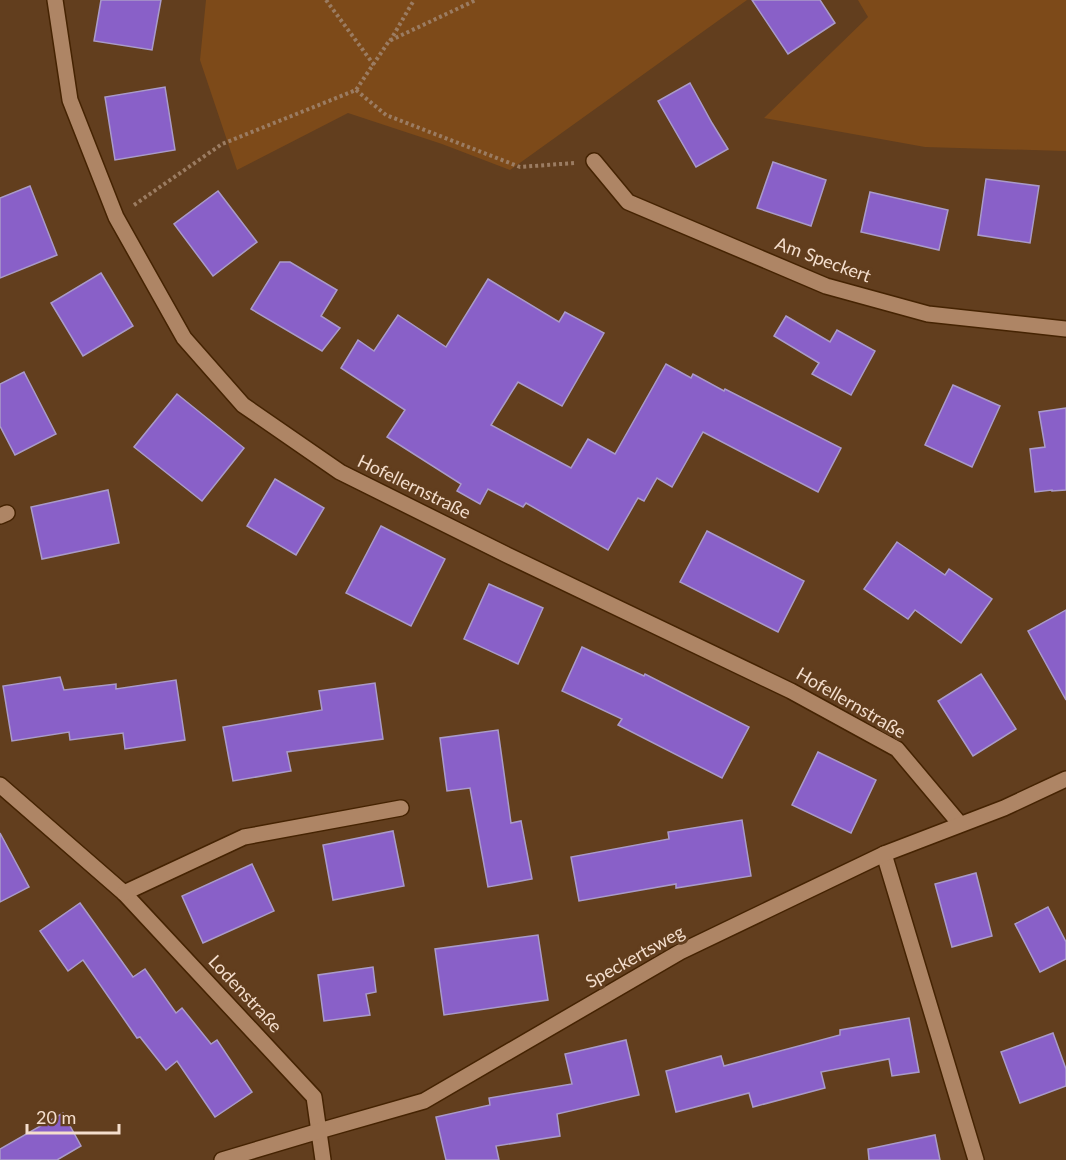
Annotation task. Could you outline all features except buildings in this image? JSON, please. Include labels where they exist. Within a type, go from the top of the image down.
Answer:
[{"type":"street","name":"Hofellernstraße","points":[[55,0],[70,100],[116,217],[184,338],[243,405],[340,472],[791,691],[897,749],[960,824]]},
{"type":"street","name":"Am Speckert","points":[[594,161],[628,202],[826,286],[928,314],[1066,329]]},
{"type":"street","name":"Speckertsweg","points":[[222,1160],[424,1101],[680,952],[884,854],[1004,808],[1066,779]]},
{"type":"street","name":"Lodenstraße","points":[[0,785],[124,893],[314,1097],[323,1160]]},
{"type":"street","points":[[124,893],[244,837],[400,808]]},
{"type":"street","points":[[884,854],[976,1160]]},
{"type":"path","points":[[327,0],[374,65]]},
{"type":"path","points":[[116,217],[222,144],[356,90],[414,0]]},
{"type":"path","points":[[389,41],[476,0]]},
{"type":"path","points":[[356,90],[386,115],[520,167],[594,161]]},
{"type":"shaded area","points":[[206,0],[747,0],[510,170],[442,144],[348,113],[237,170],[200,60]]},
{"type":"shaded area","points":[[858,0],[1066,0],[1066,151],[925,147],[764,118],[868,17]]}]
